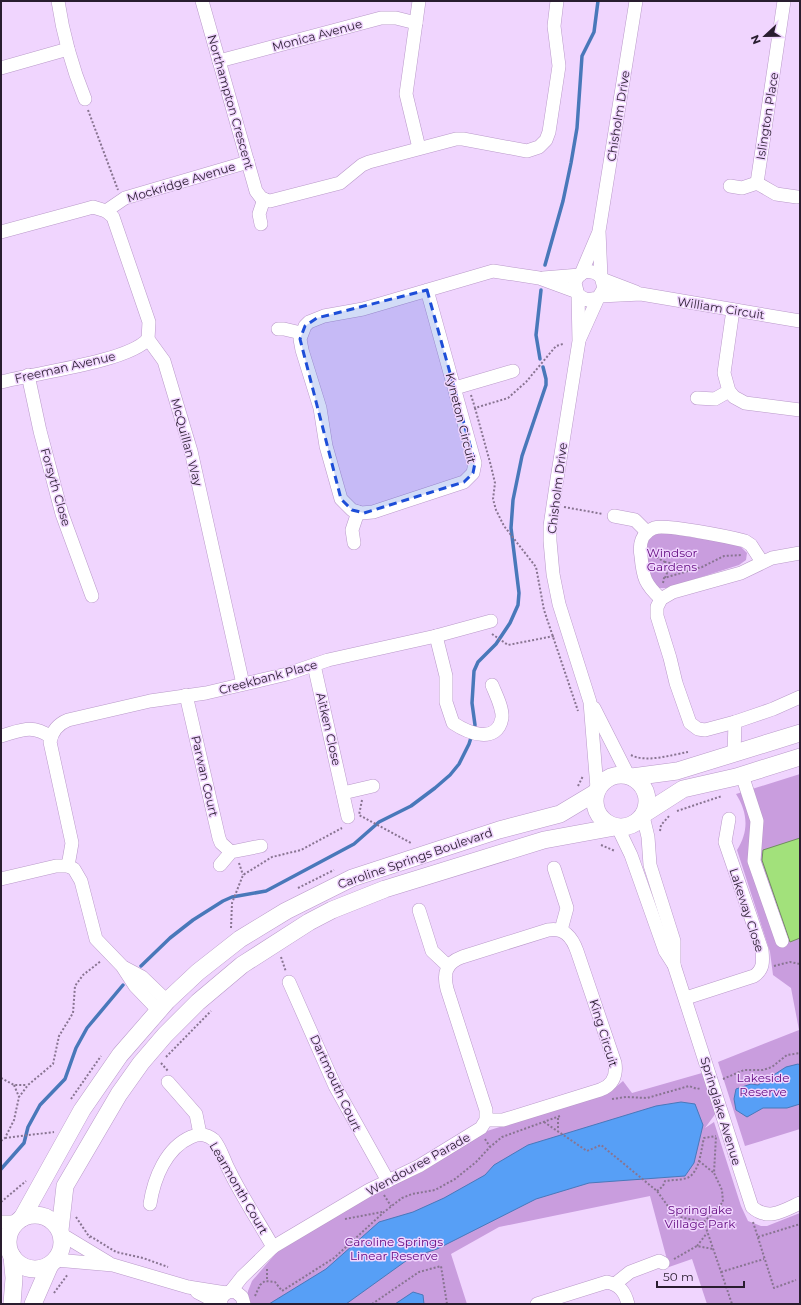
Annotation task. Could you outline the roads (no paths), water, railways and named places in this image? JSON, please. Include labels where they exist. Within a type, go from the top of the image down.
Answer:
[{"type":"main road","points":[[800,733],[678,771],[630,776],[619,774],[610,776],[603,781],[596,791],[595,808],[598,814],[608,825],[617,827],[632,825],[664,799],[683,789],[742,775],[800,756]]},
{"type":"main road","points":[[630,776],[643,786],[646,793],[648,800],[643,815]]},
{"type":"main road","name":"Caroline Springs Boulevard","points":[[13,1221],[100,1082],[120,1055],[163,1006],[198,972],[240,939],[286,910],[329,888],[375,869],[453,844],[560,814],[596,791]]},
{"type":"main road","name":"Caroline Springs Boulevard","points":[[60,1232],[65,1186],[119,1094],[141,1063],[180,1020],[216,986],[242,965],[282,938],[332,910],[385,889],[527,844],[617,827]]},
{"type":"main road","points":[[163,1006],[180,1020]]},
{"type":"main road","points":[[12,1304],[14,1278],[7,1251],[9,1235],[13,1221],[36,1214],[43,1216],[56,1224],[60,1232],[62,1248],[53,1262],[33,1304]]},
{"type":"main road","points":[[7,1251],[22,1266],[29,1269],[44,1268],[53,1262]]},
{"type":"street","points":[[58,1],[62,28],[85,99]]},
{"type":"street","name":"Northampton Crescent","points":[[202,1],[257,192],[264,199]]},
{"type":"street","points":[[419,1],[406,94],[419,148]]},
{"type":"street","points":[[261,224],[259,214],[264,199],[273,200],[335,184],[344,180],[364,164],[419,148],[464,139],[527,151],[535,149],[544,143],[549,132],[559,66],[554,26],[557,1]]},
{"type":"street","name":"Chisholm Drive","points":[[602,278],[599,231],[636,1]]},
{"type":"street","name":"Islington Place","points":[[757,183],[784,1]]},
{"type":"street","name":"Monica Avenue","points":[[220,61],[381,18],[396,18],[416,23]]},
{"type":"street","points":[[1,68],[68,49]]},
{"type":"street","name":"Mockridge Avenue","points":[[106,211],[125,198],[248,162]]},
{"type":"street","points":[[730,186],[742,188],[757,183],[776,194],[796,197]]},
{"type":"street","points":[[1,232],[93,207],[106,211],[113,217],[145,308],[149,322],[148,339]]},
{"type":"street","name":"Chisholm Drive","points":[[580,274],[599,231]]},
{"type":"street","points":[[354,543],[352,530],[358,512],[347,507],[340,496],[326,446],[320,408],[302,350],[301,333],[309,322],[317,318],[363,309],[493,271],[539,278],[577,294],[587,300],[599,297],[604,288],[602,278],[592,271],[580,274],[539,278]]},
{"type":"street","points":[[577,294],[575,283],[580,274]]},
{"type":"street","name":"William Circuit","points":[[602,278],[641,294],[800,321]]},
{"type":"street","name":"Kyneton Circuit","points":[[358,512],[374,512],[464,482],[473,473],[475,463],[427,290]]},
{"type":"street","name":"Chisholm Drive","points":[[577,294],[579,341],[550,526],[553,574],[559,604],[590,702],[630,776]]},
{"type":"street","name":"William Circuit","points":[[599,297],[641,294]]},
{"type":"street","name":"Chisholm Drive","points":[[579,341],[599,297]]},
{"type":"street","points":[[733,310],[724,373],[729,391],[734,397],[745,403],[800,410]]},
{"type":"street","points":[[278,329],[301,333]]},
{"type":"street","name":"Freeman Avenue","points":[[1,382],[28,375],[91,363],[132,351],[139,348],[148,339]]},
{"type":"street","name":"McQuillan Way","points":[[148,339],[164,361],[191,451],[243,684]]},
{"type":"street","points":[[455,388],[514,371]]},
{"type":"street","name":"Forsyth Close","points":[[28,375],[40,431],[62,514],[92,596]]},
{"type":"street","points":[[697,398],[715,399],[729,391]]},
{"type":"street","points":[[614,516],[635,520],[648,532]]},
{"type":"street","points":[[762,562],[751,545],[745,541],[659,527],[648,532],[640,544],[644,577],[649,587],[662,594],[741,572],[762,562],[780,556],[800,553]]},
{"type":"street","points":[[662,594],[657,607],[657,616],[678,691],[690,724],[698,729],[706,730],[774,709],[800,697]]},
{"type":"street","name":"Creekbank Place","points":[[51,737],[57,727],[68,720],[150,701],[206,693],[301,671],[314,665],[436,636],[491,621]]},
{"type":"street","points":[[436,636],[446,676],[446,702],[451,718],[457,726],[482,736],[488,735],[497,729],[502,718],[500,706],[492,685]]},
{"type":"street","name":"Aitken Close","points":[[314,665],[342,793],[351,819]]},
{"type":"street","name":"Parwan Court","points":[[186,695],[221,843],[231,852]]},
{"type":"street","name":"Chisholm Drive","points":[[590,702],[596,791]]},
{"type":"street","points":[[734,754],[735,722]]},
{"type":"street","points":[[1,736],[34,728],[51,737],[51,749],[72,843],[68,866]]},
{"type":"street","points":[[742,775],[757,821],[754,861],[782,941]]},
{"type":"street","points":[[342,793],[373,786]]},
{"type":"street","name":"Springlake Avenue","points":[[643,815],[648,837],[650,865],[674,941],[674,965]]},
{"type":"street","name":"Lakeway Close","points":[[686,998],[754,976],[759,972],[764,964],[762,950],[725,842],[729,819]]},
{"type":"street","name":"Springlake Avenue","points":[[617,827],[631,855],[660,937],[665,950],[674,965],[686,998],[722,1118],[752,1207],[760,1214],[771,1215],[800,1204]]},
{"type":"street","points":[[220,865],[231,852],[261,846]]},
{"type":"street","points":[[1,878],[56,866],[68,866],[74,869],[81,881],[96,939],[122,966],[142,977],[163,1006]]},
{"type":"street","points":[[486,1120],[486,1110],[445,982],[445,973],[448,966],[455,960],[462,957],[548,930],[561,930],[567,908],[554,868]]},
{"type":"street","points":[[419,910],[432,951],[448,966]]},
{"type":"street","name":"King Circuit","points":[[486,1120],[503,1120],[600,1090],[608,1086],[615,1077],[616,1068],[614,1057],[577,951],[570,936],[561,930]]},
{"type":"street","name":"Dartmouth Court","points":[[289,982],[335,1086],[385,1186]]},
{"type":"street","name":"Learmonth Court","points":[[168,1082],[196,1114],[200,1134]]},
{"type":"street","name":"Wendouree Parade","points":[[226,1296],[242,1277],[273,1247],[369,1190],[385,1186],[480,1130],[486,1120]]},
{"type":"street","name":"Learmonth Court","points":[[150,1204],[155,1184],[172,1150],[181,1142],[200,1134],[212,1139],[218,1146],[232,1176],[273,1247]]},
{"type":"street","points":[[60,1232],[88,1242],[114,1266]]},
{"type":"street","points":[[53,1262],[80,1261],[114,1266],[226,1296],[238,1293],[247,1300]]},
{"type":"street","points":[[615,1284],[630,1272],[659,1261],[663,1263]]},
{"type":"street","name":"Wendouree Parade","points":[[247,1300],[255,1283],[258,1263]]},
{"type":"street","points":[[537,1304],[600,1283],[615,1284],[625,1294],[628,1304]]},
{"type":"water","points":[[798,1064],[800,1065],[800,1104],[787,1108],[763,1108],[747,1117],[736,1110],[734,1099],[736,1089],[751,1084],[758,1085],[786,1067]]},
{"type":"water","points":[[681,1102],[695,1104],[703,1125],[694,1163],[685,1176],[589,1183],[536,1199],[437,1249],[410,1258],[346,1304],[269,1304],[326,1269],[379,1222],[413,1212],[444,1198],[485,1175],[494,1165],[528,1145],[656,1106]]},
{"type":"water","points":[[413,1292],[423,1295],[424,1304],[395,1304]]},
{"type":"waterway","points":[[545,265],[563,201],[571,163],[577,128],[582,56],[594,32],[598,1]]},
{"type":"waterway","points":[[540,359],[536,335],[541,290]]},
{"type":"waterway","points":[[141,966],[170,938],[193,920],[223,901],[232,897],[266,891],[354,844],[379,822],[411,806],[435,788],[450,775],[459,764],[469,744],[475,725],[472,703],[474,671],[478,662],[496,644],[510,623],[518,605],[519,593],[511,528],[513,500],[522,456],[546,385],[543,367]]},
{"type":"waterway","points":[[1,1169],[24,1143],[28,1127],[40,1105],[65,1079],[76,1048],[87,1028],[123,985]]},
{"type":"park label","name":"Windsor Gardens","points":[[672,559]]},
{"type":"park label","name":"Lakeside Reserve","points":[[763,1084]]},
{"type":"park label","name":"Springlake Village Park","points":[[700,1216]]},
{"type":"park label","name":"Caroline Springs Linear Reserve","points":[[394,1248]]}]
